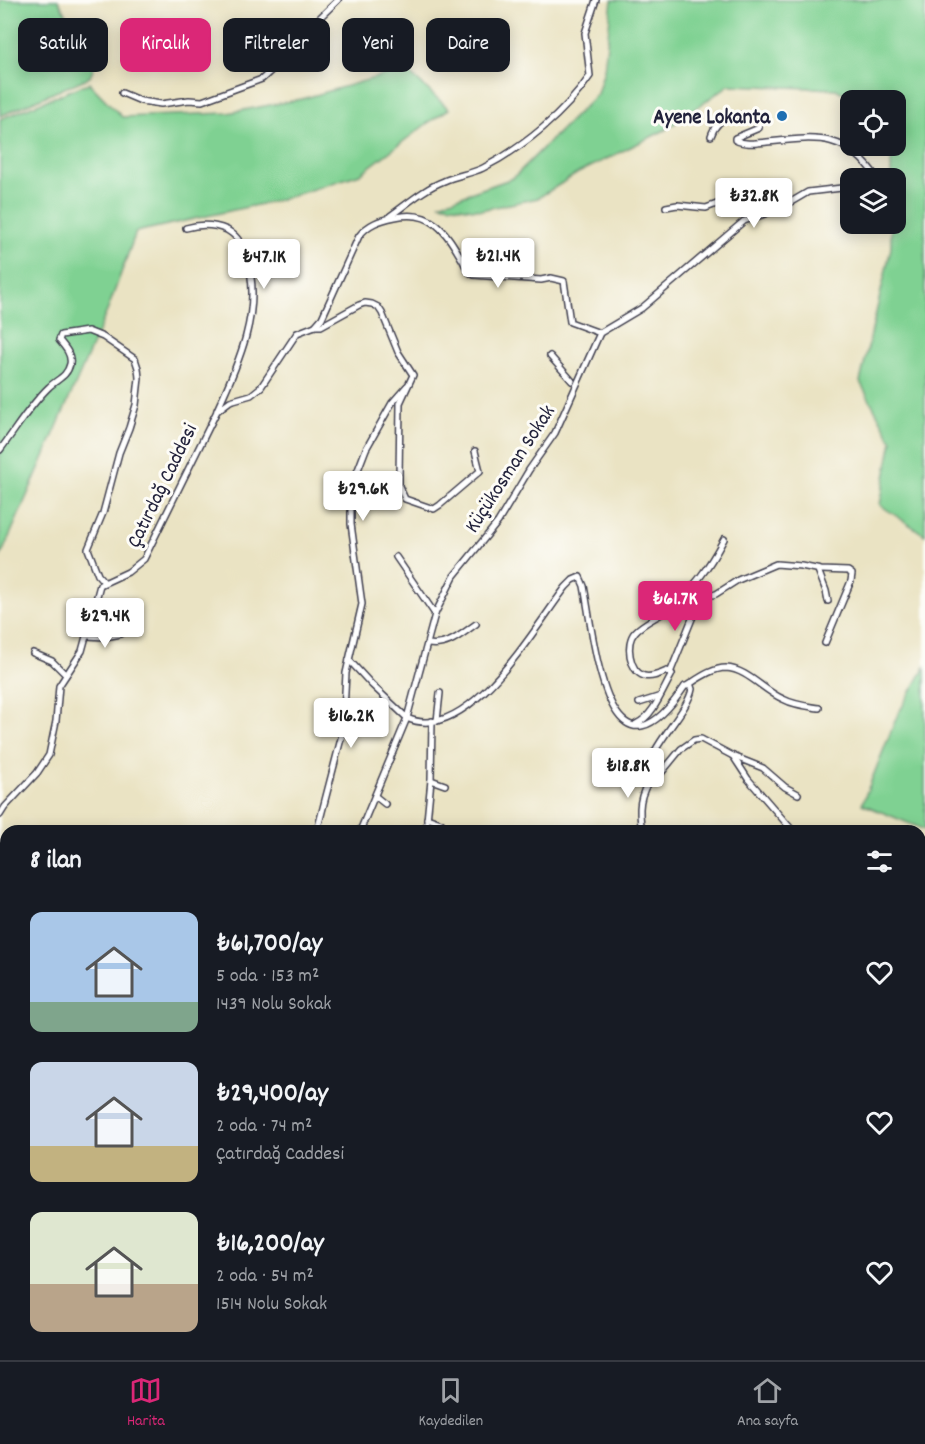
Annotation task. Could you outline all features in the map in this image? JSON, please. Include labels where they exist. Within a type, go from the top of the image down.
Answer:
[{"type":"street","points":[[122,93],[141,101],[161,104],[189,100],[202,101],[262,79],[286,57],[305,32],[338,0]]},
{"type":"street","points":[[315,326],[322,318],[358,236],[367,226],[386,218],[444,181],[482,169],[509,153],[547,124],[584,85],[590,76],[585,33],[596,0]]},
{"type":"street","points":[[711,136],[714,126],[725,118],[740,116],[756,119],[759,121],[759,128],[738,135],[735,140],[746,144],[808,138],[824,139],[850,150],[865,160],[870,168]]},
{"type":"street","points":[[386,218],[416,214],[438,225],[456,248],[468,273],[564,281],[570,322],[600,333],[642,308],[741,222],[779,209],[807,192],[840,188]]},
{"type":"street","points":[[666,207],[677,205],[706,208],[725,201],[786,204]]},
{"type":"street","points":[[186,228],[208,225],[234,234],[242,244],[253,278],[247,332],[217,411]]},
{"type":"street","name":"Çatırdağ Caddesi","points":[[104,582],[129,572],[144,559],[217,411],[230,402],[251,395],[261,387],[297,333],[321,326],[359,305],[372,304],[378,307],[398,352],[413,375],[408,385]]},
{"type":"street","points":[[0,450],[36,400],[66,374],[70,363],[69,355],[59,340],[61,335],[88,331],[103,337],[135,359],[140,378],[136,405],[119,453],[103,513],[88,549],[98,575],[104,582],[98,591],[82,651],[59,686],[56,721],[49,755],[37,773],[0,815]]},
{"type":"street","name":"Küçükosman Sokak","points":[[363,825],[407,718],[435,614],[454,576],[498,522],[555,433],[600,333]]},
{"type":"street","points":[[550,356],[572,381]]},
{"type":"street","points":[[408,385],[400,403],[398,471],[399,486],[405,499],[434,509],[440,505],[480,471],[474,451]]},
{"type":"street","points":[[319,825],[343,731],[349,660],[362,604],[351,524],[356,475],[366,448],[392,402],[408,385]]},
{"type":"street","points":[[670,674],[667,671],[652,677],[642,676],[634,669],[630,657],[630,642],[633,633],[666,611],[687,592],[710,567],[724,539]]},
{"type":"street","points":[[396,557],[435,614]]},
{"type":"street","points":[[666,611],[716,594],[738,580],[776,564],[818,570],[848,571],[852,574],[848,591],[825,643]]},
{"type":"street","points":[[818,570],[828,601]]},
{"type":"street","points":[[349,660],[407,718],[435,721],[463,711],[511,663],[566,586],[580,577],[586,596],[595,655],[608,699],[617,716],[632,725],[644,726],[657,719],[688,685],[712,671],[725,668],[740,671],[782,699],[796,705],[819,708]]},
{"type":"street","points":[[632,725],[640,723],[649,714],[672,674],[670,674],[700,599]]},
{"type":"street","points":[[428,644],[441,646],[476,624]]},
{"type":"street","points":[[87,636],[105,637],[121,634]]},
{"type":"street","points":[[33,653],[52,661],[66,675]]},
{"type":"street","points":[[688,685],[691,686],[692,693],[649,765],[648,770],[652,776],[658,777],[681,749],[694,740],[701,739],[763,768],[785,787],[798,794]]},
{"type":"street","points":[[426,825],[435,721],[440,693]]},
{"type":"street","points":[[639,703],[658,697]]},
{"type":"street","points":[[734,756],[748,779],[788,825]]},
{"type":"street","points":[[641,825],[640,801],[652,776]]},
{"type":"street","points":[[431,780],[445,786]]},
{"type":"street","points":[[375,796],[386,804]]},
{"type":"street","points":[[427,818],[441,823]]},
{"type":"green space","points":[[0,0],[58,0],[69,18],[18,18],[18,72],[92,72],[90,77],[0,116]]},
{"type":"green space","points":[[612,0],[925,0],[925,535],[880,505],[892,441],[860,382],[891,248],[891,234],[906,234],[906,168],[891,168],[891,156],[906,156],[906,90],[840,91],[836,89],[729,85],[665,130],[578,173],[538,198],[481,210],[439,204],[513,178],[597,94],[604,70]]},
{"type":"green space","points":[[395,72],[408,72],[449,109],[360,174],[279,200],[136,232],[108,309],[0,558],[0,119],[89,83],[122,117],[228,113],[302,99]]},
{"type":"green space","points":[[925,667],[925,825],[913,825],[862,804],[897,716]]},
{"type":"place","name":"Ayene Lokanta","points":[[782,116]]}]
